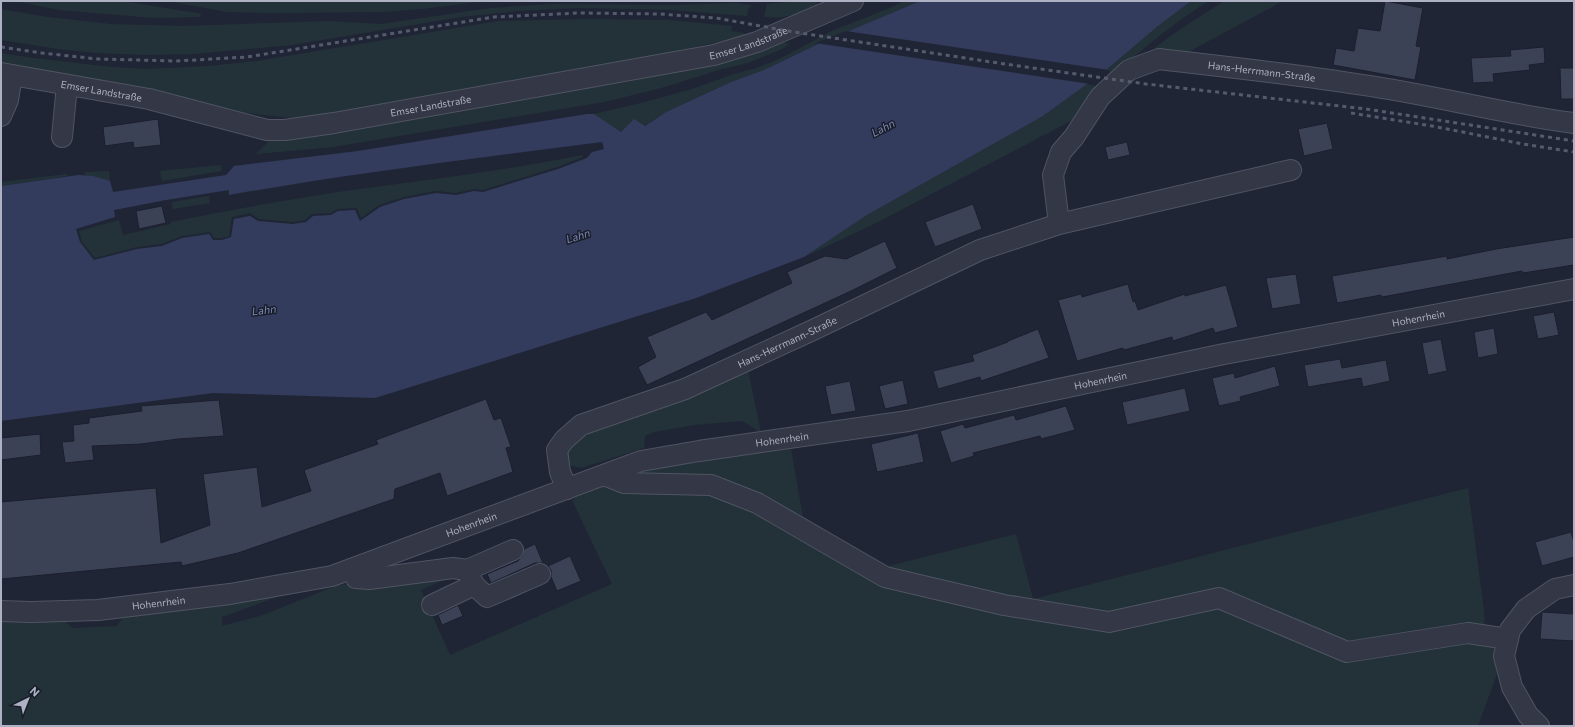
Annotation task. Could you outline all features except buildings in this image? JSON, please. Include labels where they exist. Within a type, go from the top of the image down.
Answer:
[{"type":"street","name":"Emser Landstraße","points":[[7,74],[149,99],[267,130],[284,130],[420,108],[714,55],[757,42],[853,1]]},
{"type":"street","name":"Hans-Herrmann-Straße","points":[[1059,224],[1053,175],[1061,152],[1074,137],[1100,97],[1129,70],[1159,59],[1363,85],[1574,123]]},
{"type":"street","points":[[1,116],[8,100],[7,74]]},
{"type":"street","points":[[62,137],[67,85]]},
{"type":"street","name":"Hans-Herrmann-Straße","points":[[561,497],[557,450],[564,440],[581,425],[685,389],[980,250],[1059,224],[1291,170]]},
{"type":"street","name":"Hohenrhein","points":[[1,611],[98,610],[230,594],[332,576],[561,497],[604,475],[641,461],[699,451],[908,421],[1224,354],[1574,289]]},
{"type":"street","points":[[604,475],[624,483],[711,485],[757,503],[885,577],[1004,605],[1109,622],[1219,598],[1347,652],[1468,633],[1508,639]]},
{"type":"street","points":[[432,605],[513,550]]},
{"type":"street","points":[[353,569],[356,578],[370,578],[453,568],[470,578],[487,597],[540,574]]},
{"type":"street","points":[[1539,726],[1528,716],[1512,688],[1504,656],[1510,630],[1526,610],[1555,588],[1574,585]]},
{"type":"shaded area","points":[[15,1],[123,1],[202,14],[199,17],[154,18],[59,10]]},
{"type":"shaded area","points":[[167,1],[485,1],[385,12],[271,13],[227,12]]},
{"type":"shaded area","points":[[816,1],[818,7],[791,15],[764,17],[767,4]]},
{"type":"shaded area","points":[[905,1],[920,1],[818,44],[764,70],[731,82],[666,112],[644,126],[621,132],[594,114],[692,89],[734,74],[757,68],[781,58],[834,30]]},
{"type":"shaded area","points":[[1191,1],[1209,1],[1184,17],[1116,72],[1105,71],[1158,26]]},
{"type":"shaded area","points":[[1224,1],[1283,1],[1179,57],[1143,57],[1176,32]]},
{"type":"shaded area","points":[[736,3],[752,5],[748,9],[747,16],[672,10],[631,9],[578,8],[517,11],[461,17],[292,45],[194,54],[148,55],[96,53],[1,40],[1,9],[48,17],[110,24],[184,26],[331,21],[381,24],[490,8],[552,4],[672,5]]},
{"type":"shaded area","points":[[588,19],[670,20],[732,26],[731,31],[744,33],[745,36],[641,59],[321,116],[291,118],[237,112],[1,63],[1,53],[112,67],[146,69],[208,66],[257,61],[498,21]]},
{"type":"shaded area","points":[[782,42],[790,44],[780,50],[748,63],[722,69],[658,89],[604,102],[333,147],[256,154],[272,138],[576,88],[622,83],[719,63],[753,54]]},
{"type":"shaded area","points":[[1087,84],[1100,87],[1079,116],[876,223],[804,257],[867,215],[1043,116]]},
{"type":"shaded area","points":[[582,155],[583,157],[557,167],[483,190],[474,189],[456,193],[436,191],[404,197],[379,205],[361,218],[357,208],[338,209],[331,213],[312,214],[305,220],[292,222],[259,219],[250,213],[232,217],[229,236],[214,238],[210,232],[182,236],[161,244],[137,247],[95,258],[82,242],[79,231],[119,220],[123,235],[171,224],[171,222],[258,205],[345,191],[494,171]]},
{"type":"shaded area","points":[[221,165],[221,171],[162,181],[160,171]]},
{"type":"shaded area","points":[[109,171],[110,181],[85,175],[85,172]]},
{"type":"shaded area","points":[[67,174],[67,176],[1,186],[1,182]]},
{"type":"shaded area","points":[[209,196],[210,203],[173,209],[172,202]]},
{"type":"shaded area","points":[[748,370],[761,433],[742,421],[694,425],[654,432],[645,436],[644,448],[581,468],[567,463],[566,446],[578,437]]},
{"type":"shaded area","points":[[791,449],[803,517],[830,551],[869,571],[1016,534],[1033,599],[1468,488],[1484,611],[1485,637],[1496,639],[1494,652],[1497,674],[1478,726],[1,726],[1,619],[62,619],[73,628],[117,626],[124,616],[288,593],[222,617],[222,626],[263,615],[338,585],[450,577],[421,590],[450,655],[612,584],[573,502],[575,495],[650,467],[736,454]]},
{"type":"water","name":"Lahn","points":[[920,1],[1191,1],[1158,26],[1105,71],[1043,116],[867,215],[804,257],[696,298],[375,398],[213,393],[1,421],[1,186],[78,175],[93,176],[110,181],[113,192],[226,175],[234,166],[358,151],[587,114],[594,114],[621,132],[634,119],[645,126],[666,112],[731,82],[764,70],[818,44]],"holes":[[[602,142],[604,149],[592,152],[587,158],[558,169],[483,192],[474,191],[456,195],[436,193],[404,199],[380,207],[360,221],[355,210],[338,211],[331,215],[313,216],[306,222],[293,224],[258,221],[250,216],[234,219],[231,237],[222,240],[213,240],[209,234],[182,238],[162,246],[137,249],[94,260],[80,242],[76,229],[115,217],[114,210],[229,190],[229,195],[369,173]]]},
{"type":"pier","points":[[846,31],[1109,70],[1090,84],[815,43]]},
{"type":"railway","points":[[1,47],[98,59],[177,61],[247,57],[494,17],[579,13],[660,14],[716,18],[794,32],[998,63],[1146,84],[1366,109],[1574,141]]},
{"type":"railway","points":[[1351,113],[1574,152]]}]
